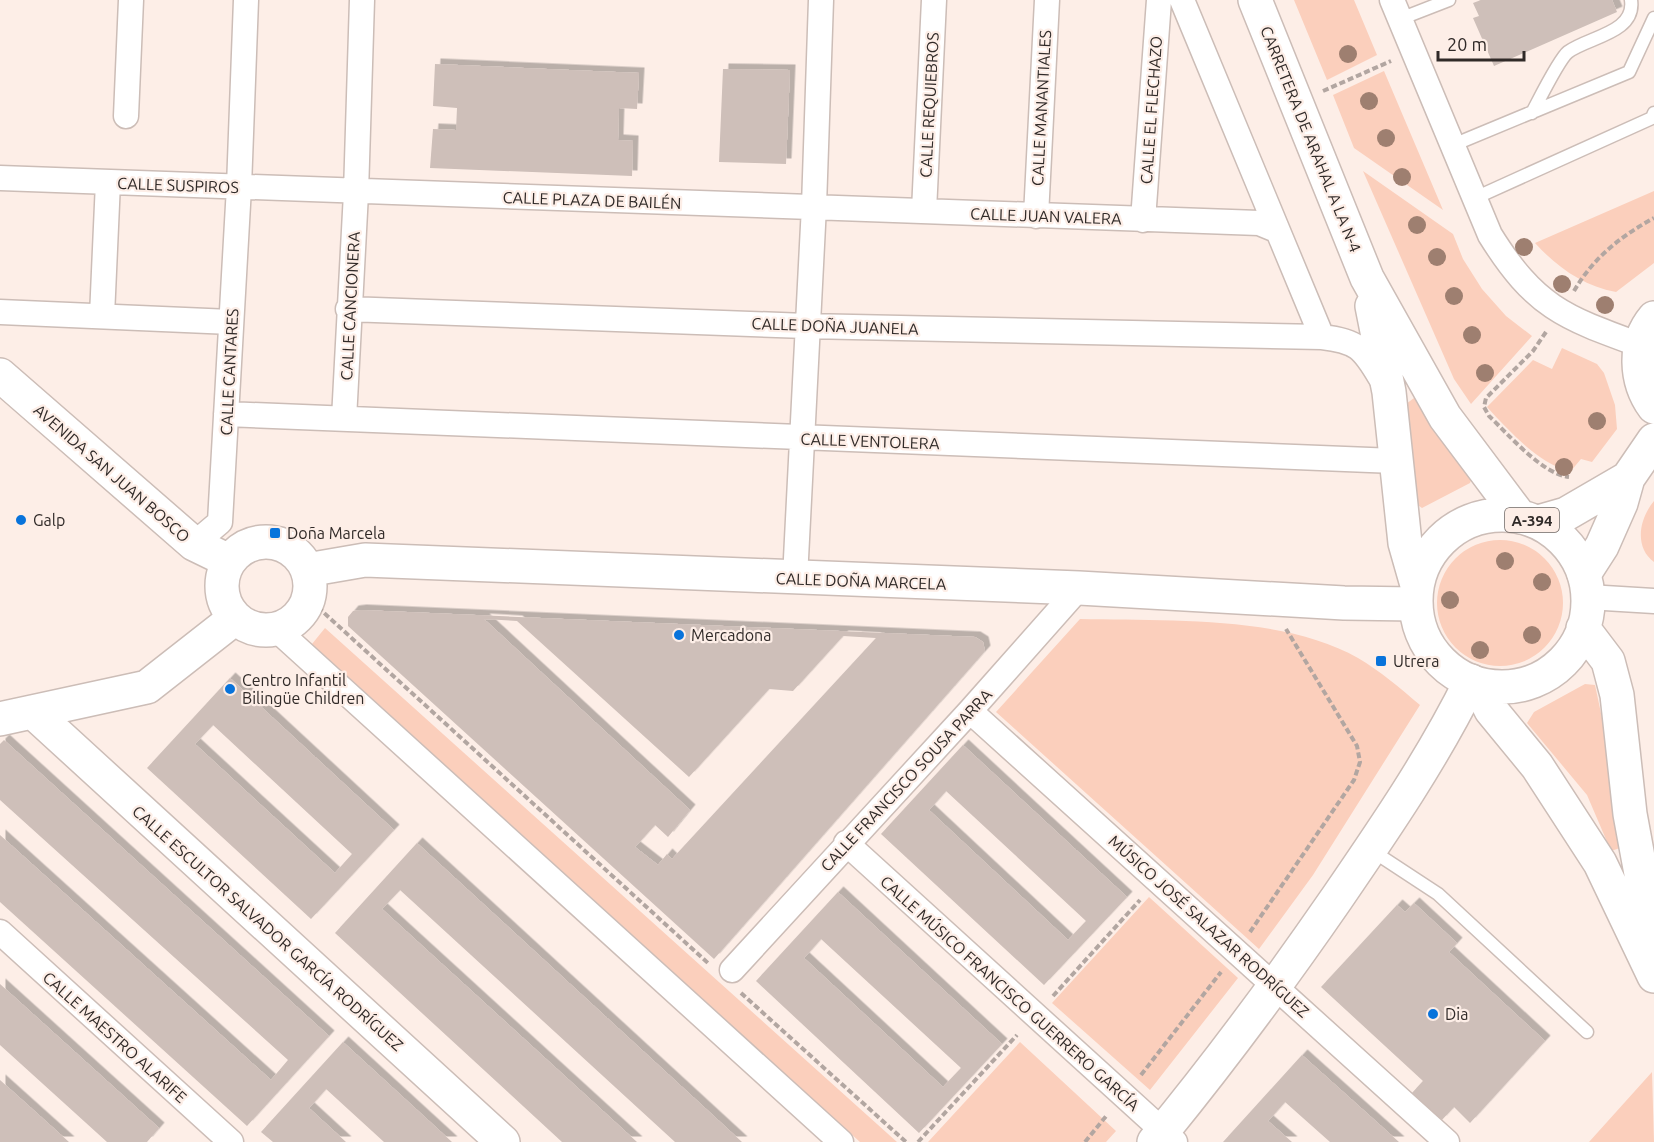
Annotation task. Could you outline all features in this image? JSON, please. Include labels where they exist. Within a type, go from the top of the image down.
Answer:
[{"type":"street","points":[[126,116],[131,0]]},
{"type":"street","name":"CALLE CANTARES","points":[[194,544],[220,522],[239,187],[246,0]]},
{"type":"street","points":[[356,193],[362,0]]},
{"type":"street","points":[[795,578],[800,438],[814,206],[821,0]]},
{"type":"street","name":"CALLE REQUIEBROS","points":[[924,211],[934,0]]},
{"type":"street","name":"CALLE MANANTIALES","points":[[1036,216],[1047,0]]},
{"type":"street","name":"CALLE EL FLECHAZO","points":[[1143,220],[1159,0]]},
{"type":"street","points":[[1182,0],[1322,337]]},
{"type":"street","name":"CARRETERA DE ARAHAL A LA N-4","points":[[1255,0],[1367,278],[1445,417],[1529,519]]},
{"type":"street","points":[[1396,9],[1490,236],[1510,267],[1534,294],[1560,313],[1647,331],[1638,366],[1643,387],[1654,407]]},
{"type":"street","name":"CALLE SUSPIROS","points":[[0,178],[356,193]]},
{"type":"street","points":[[102,316],[108,183]]},
{"type":"street","name":"CALLE PLAZA DE BAILÉN","points":[[356,193],[814,206]]},
{"type":"street","name":"CALLE CANCIONERA","points":[[344,418],[348,309],[356,193]]},
{"type":"street","name":"CALLE JUAN VALERA","points":[[814,206],[1259,224],[1276,230]]},
{"type":"street","name":"CARRETERA DE ARAHAL A LA N-4","points":[[1367,278],[1389,392],[1405,543],[1416,595]]},
{"type":"street","name":"CALLE DOÑA JUANELA","points":[[348,309],[806,326],[1322,337],[1343,339],[1363,349],[1389,392]]},
{"type":"street","points":[[0,312],[231,322]]},
{"type":"street","name":"AVENIDA SAN JUAN BOSCO","points":[[0,375],[194,544],[229,561]]},
{"type":"street","name":"CALLE VENTOLERA","points":[[226,414],[1395,461]]},
{"type":"street","points":[[1654,440],[1628,478],[1585,599],[1654,601]]},
{"type":"street","points":[[1529,519],[1566,514],[1628,478]]},
{"type":"street","name":"A-394","points":[[1585,599],[1571,651],[1553,670],[1538,678],[1504,687],[1475,683],[1449,669],[1432,651],[1420,628],[1416,595],[1424,564],[1437,544],[1454,529],[1475,519],[1498,514],[1529,519],[1557,535],[1573,552],[1585,599],[1608,661],[1617,695],[1630,814],[1654,944]]},
{"type":"street","points":[[263,541],[277,543],[290,549],[300,558],[307,584],[301,612],[290,622],[276,629],[262,630],[247,626],[235,618],[226,605],[222,591],[222,575],[229,561],[238,551],[250,544],[263,541]]},
{"type":"street","name":"CALLE DOÑA MARCELA","points":[[307,584],[365,560],[1079,588],[1267,598],[1416,595]]},
{"type":"street","name":"CALLE FRANCISCO SOUSA PARRA","points":[[727,975],[846,843],[970,711],[1079,588]]},
{"type":"street","points":[[0,719],[147,687],[235,618]]},
{"type":"street","points":[[276,629],[841,1142]]},
{"type":"street","points":[[1164,1138],[1276,986],[1370,850],[1441,742],[1475,683],[1491,710],[1537,766],[1600,863],[1654,976]]},
{"type":"street","name":"MÚSICO JOSÉ SALAZAR RODRÍGUEZ","points":[[970,711],[1447,1142]]},
{"type":"street","name":"CALLE ESCULTOR SALVADOR GARCÍA RODRÍGUEZ","points":[[33,712],[503,1142]]},
{"type":"street","name":"CALLE MÚSICO FRANCISCO GUERRERO GARCÍA","points":[[846,843],[1124,1096],[1164,1138]]},
{"type":"street","name":"CALLE MAESTRO ALARIFE","points":[[0,932],[231,1142]]},
{"type":"lane","points":[[1396,9],[1449,0]]},
{"type":"lane","points":[[1532,112],[1566,53],[1623,25],[1632,7],[1631,0]]},
{"type":"lane","points":[[1453,145],[1629,72],[1654,18]]},
{"type":"lane","points":[[1475,198],[1652,118],[1654,113]]},
{"type":"lane","points":[[1370,850],[1438,894],[1587,1032]]},
{"type":"path","points":[[1296,103],[1413,51]]},
{"type":"path","points":[[1576,475],[1560,476],[1541,463],[1489,416],[1484,406],[1486,398],[1533,351],[1582,278],[1607,249],[1627,232],[1654,218]]},
{"type":"path","points":[[307,584],[906,1142]]},
{"type":"path","points":[[1084,1142],[1124,1096],[1237,951],[1341,799],[1353,780],[1360,762],[1357,746],[1267,598]]},
{"type":"shaded area","points":[[1294,0],[1354,0],[1377,55],[1327,80]]},
{"type":"shaded area","points":[[1384,71],[1443,210],[1354,148],[1333,95]]},
{"type":"shaded area","points":[[1363,171],[1453,234],[1463,259],[1482,289],[1506,316],[1532,336],[1471,404],[1454,379]]},
{"type":"shaded area","points":[[1654,191],[1654,263],[1616,292],[1593,285],[1571,274],[1535,243]]},
{"type":"shaded area","points":[[1562,348],[1597,364],[1604,373],[1615,405],[1617,429],[1592,462],[1581,459],[1570,472],[1535,453],[1487,407],[1533,360],[1552,369]]},
{"type":"shaded area","points":[[1414,398],[1474,472],[1470,483],[1422,508],[1412,501],[1402,407]]},
{"type":"shaded area","points":[[1654,501],[1654,562],[1643,549],[1641,533],[1645,516]]},
{"type":"shaded area","points":[[1500,540],[1524,545],[1545,558],[1558,579],[1563,603],[1558,627],[1545,648],[1524,661],[1500,666],[1476,661],[1455,648],[1442,627],[1437,603],[1442,579],[1455,558],[1476,545]]},
{"type":"shaded area","points":[[1080,619],[1223,623],[1295,634],[1328,644],[1358,658],[1420,705],[1313,875],[1259,949],[996,712]]},
{"type":"shaded area","points":[[325,628],[897,1142],[860,1142],[312,644]]},
{"type":"shaded area","points":[[1585,684],[1595,685],[1605,732],[1620,848],[1611,851],[1587,795],[1527,723],[1534,712]]},
{"type":"shaded area","points":[[1149,897],[1238,978],[1150,1090],[1052,1003]]},
{"type":"shaded area","points":[[1020,1042],[1116,1131],[1106,1142],[928,1142]]},
{"type":"shaded area","points":[[1652,1072],[1654,1142],[1589,1142]]},
{"type":"building","points":[[1481,0],[1612,0],[1617,12],[1494,66],[1473,18],[1479,16],[1473,3]]},
{"type":"building","points":[[435,64],[639,73],[637,109],[619,108],[618,140],[633,141],[632,176],[430,168],[433,129],[456,130],[457,108],[433,106]]},
{"type":"building","points":[[723,69],[790,70],[786,164],[719,162]]},
{"type":"building","points":[[353,611],[975,637],[983,642],[985,651],[714,959],[348,626],[348,617]],"holes":[[[484,619],[517,621],[689,777],[769,689],[793,691],[843,636],[876,638],[672,859],[667,854],[658,865],[635,847],[655,825],[668,837],[690,810]]]},
{"type":"building","points":[[230,678],[394,830],[311,919],[147,768]],"holes":[[[213,725],[352,854],[335,873],[195,744]]]},
{"type":"building","points":[[4,740],[329,1036],[247,1126],[0,902],[0,835],[271,1080],[288,1060],[0,800],[0,744]]},
{"type":"building","points":[[963,745],[1127,897],[1044,985],[881,834]],"holes":[[[946,791],[1086,921],[1068,940],[929,810]]]},
{"type":"building","points":[[417,843],[742,1142],[675,1142],[400,890],[382,909],[637,1142],[562,1142],[335,933]]},
{"type":"building","points":[[838,892],[1002,1044],[919,1133],[756,981]],"holes":[[[821,939],[961,1068],[943,1087],[804,958]]]},
{"type":"building","name":"Dia","points":[[1414,903],[1457,943],[1449,952],[1545,1041],[1470,1123],[1454,1107],[1441,1121],[1411,1094],[1423,1081],[1321,987],[1397,905],[1405,912]]},
{"type":"building","points":[[0,984],[159,1128],[147,1142],[107,1142],[0,1045]]},
{"type":"building","points":[[343,1042],[452,1142],[384,1142],[326,1089],[309,1108],[346,1142],[273,1142],[261,1132]]},
{"type":"building","points":[[1302,1055],[1399,1142],[1330,1142],[1285,1102],[1268,1121],[1292,1142],[1223,1142]]},
{"type":"building","points":[[0,1080],[69,1142],[0,1142]]},
{"type":"place","name":"Galp","points":[[21,520]]},
{"type":"place","name":"Doña Marcela","points":[[275,533]]},
{"type":"place","name":"Mercadona","points":[[679,635]]},
{"type":"place","name":"Utrera","points":[[1381,661]]},
{"type":"place","name":"Centro Infantil Bilingüe Children","points":[[230,689]]},
{"type":"place","name":"Dia","points":[[1433,1014]]}]
